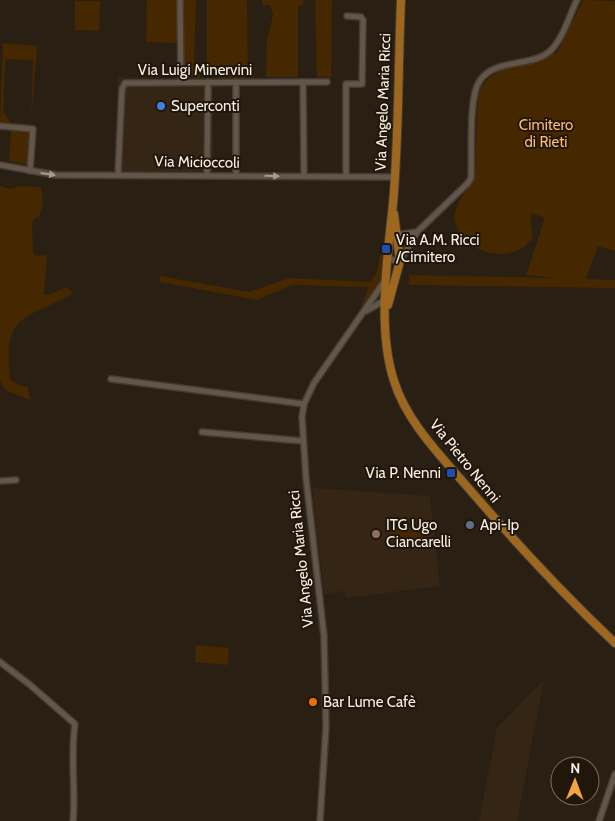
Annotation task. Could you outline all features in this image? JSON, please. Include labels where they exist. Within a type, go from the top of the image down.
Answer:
[{"type":"main road","name":"Via Angelo Maria Ricci","points":[[386,313],[386,275],[394,177],[401,0]]},
{"type":"main road","name":"Via Angelo Maria Ricci","points":[[387,299],[398,273],[400,261],[398,234],[392,204]]},
{"type":"main road","name":"Via Pietro Nenni","points":[[386,313],[386,345],[391,373],[398,393],[409,414],[441,457],[504,531],[551,582],[615,643]]},
{"type":"street","points":[[180,0],[181,82]]},
{"type":"street","points":[[387,260],[400,261],[417,232],[463,189],[471,178],[474,100],[480,80],[494,69],[549,52],[556,45],[577,0]]},
{"type":"street","points":[[346,176],[346,84],[362,84],[363,20],[361,17],[347,16]]},
{"type":"street","name":"Via Luigi Minervini","points":[[118,174],[122,85],[128,82],[327,82]]},
{"type":"street","points":[[207,175],[208,82]]},
{"type":"street","points":[[236,82],[236,175]]},
{"type":"street","points":[[304,82],[304,176]]},
{"type":"street","points":[[0,126],[33,129],[30,171]]},
{"type":"street","name":"Via Micioccoli","points":[[0,165],[56,175],[394,177]]},
{"type":"street","points":[[388,237],[417,232]]},
{"type":"street","points":[[386,275],[398,273]]},
{"type":"street","name":"Via Angelo Maria Ricci","points":[[320,821],[326,727],[324,636],[302,417],[304,404],[314,384],[364,312],[386,275]]},
{"type":"street","name":"Via Angelo Maria Ricci","points":[[364,312],[387,299]]},
{"type":"street","points":[[371,308],[386,313]]},
{"type":"street","points":[[111,379],[304,404]]},
{"type":"street","points":[[202,432],[303,441]]},
{"type":"street","points":[[0,481],[16,480]]},
{"type":"street","points":[[0,662],[75,724],[72,759],[75,779],[73,821]]},
{"type":"street","points":[[598,821],[615,774]]},
{"type":"shaded area","points":[[118,77],[213,80],[213,173],[114,171]]},
{"type":"shaded area","name":"ITG Ugo Ciancarelli","points":[[312,488],[430,496],[440,586],[346,598],[344,591],[324,594]]},
{"type":"shaded area","points":[[544,680],[517,821],[479,821],[497,728]]},
{"type":"green space","points":[[147,0],[178,0],[179,43],[146,42]]},
{"type":"green space","points":[[184,0],[196,0],[194,64],[201,64],[200,78],[184,77]]},
{"type":"green space","points":[[207,0],[247,0],[248,74],[245,78],[209,77],[207,75]]},
{"type":"green space","points":[[262,0],[303,0],[303,5],[298,6],[298,77],[266,77],[267,41],[273,15],[270,5],[262,5]]},
{"type":"green space","points":[[315,0],[332,0],[331,78],[317,77]]},
{"type":"green space","name":"Cimitero di Rieti","points":[[583,0],[615,1],[615,251],[598,246],[586,279],[615,280],[615,288],[408,285],[410,275],[556,278],[526,275],[545,218],[532,213],[530,221],[533,237],[525,246],[514,252],[503,254],[490,253],[478,249],[468,242],[460,233],[455,222],[455,215],[456,209],[475,173],[478,95],[483,85],[500,70],[523,61],[557,53]]},
{"type":"green space","points":[[75,1],[100,1],[99,31],[75,30]]},
{"type":"green space","points":[[3,43],[37,46],[31,122],[33,60],[6,59],[5,63],[3,112],[11,123],[29,125],[29,127],[0,123]]},
{"type":"green space","points":[[11,129],[31,131],[29,165],[9,161]]},
{"type":"green space","points":[[0,186],[11,189],[19,186],[41,187],[43,203],[39,216],[32,223],[33,253],[38,256],[47,255],[44,294],[50,295],[65,287],[74,293],[30,315],[21,321],[14,330],[10,341],[10,379],[17,384],[28,387],[30,400],[5,390],[0,380]]},
{"type":"green space","points":[[383,241],[382,284],[371,302],[361,306],[369,287],[292,285],[257,300],[160,282],[160,276],[249,292],[289,278],[370,282],[376,275]]},
{"type":"green space","points":[[392,525],[425,530],[422,546],[390,541]]},
{"type":"green space","points":[[196,645],[229,648],[228,665],[195,662]]},
{"type":"place","name":"Superconti","points":[[161,106]]},
{"type":"place","name":"Via A.M. Ricci /Cimitero","points":[[386,249]]},
{"type":"place","name":"Via P. Nenni","points":[[451,473]]},
{"type":"place","name":"Api-Ip","points":[[470,525]]},
{"type":"place","name":"ITG Ugo Ciancarelli","points":[[376,534]]},
{"type":"place","name":"Bar Lume Cafè","points":[[313,702]]}]
